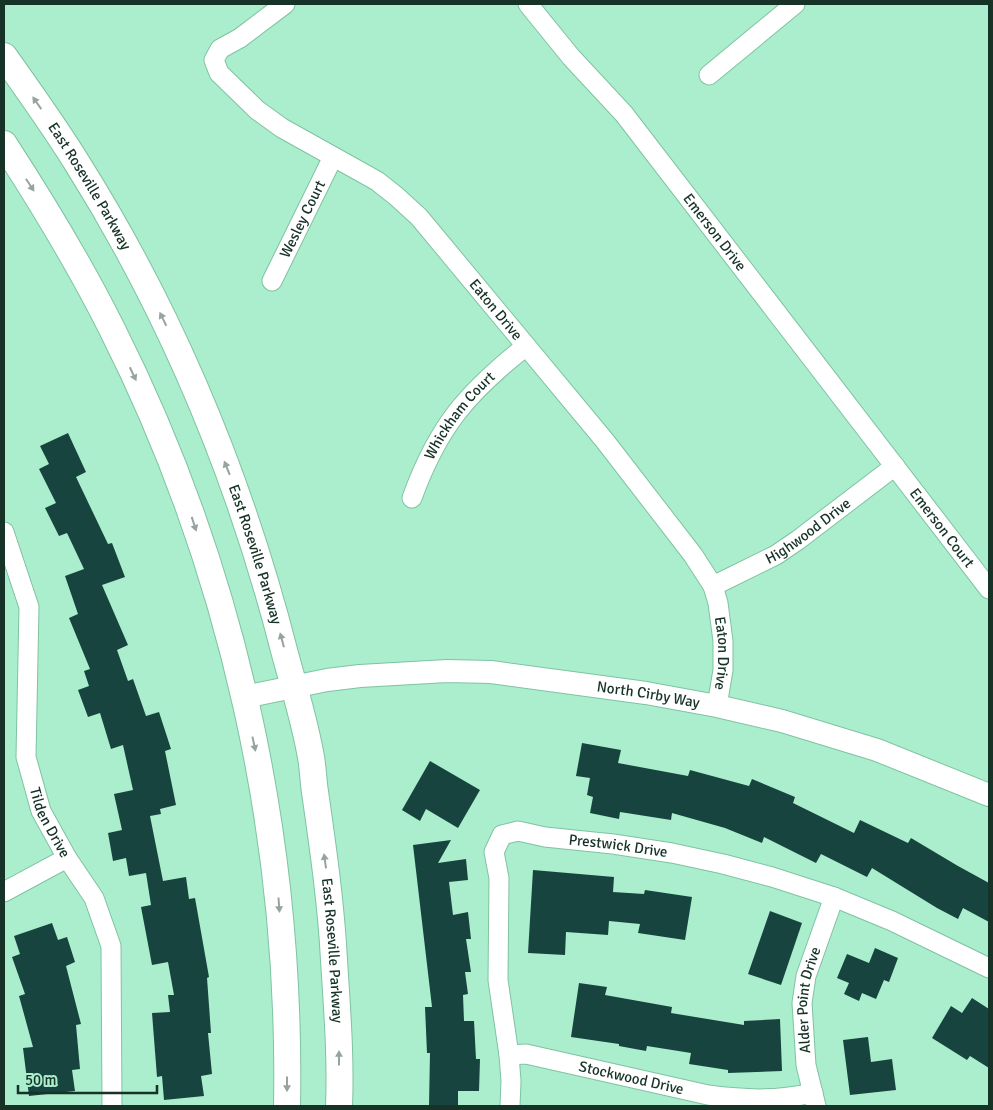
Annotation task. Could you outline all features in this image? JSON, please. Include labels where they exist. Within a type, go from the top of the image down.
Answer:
[{"type":"main road","name":"East Roseville Parkway","points":[[4,56],[77,163],[114,225],[156,304],[186,366],[250,530],[267,586],[310,753],[329,889],[337,996],[339,1106]]},
{"type":"main road","points":[[4,144],[75,259],[113,330],[185,497],[217,596],[244,697],[265,798],[278,895],[286,992],[287,1106]]},
{"type":"street","name":"Eaton Drive","points":[[285,4],[240,38],[220,49],[214,60],[219,73],[257,110],[282,128],[377,181],[396,196],[418,218],[605,441],[693,555],[713,586],[718,603],[724,641],[723,670],[718,706]]},
{"type":"street","name":"Emerson Drive","points":[[528,4],[570,57],[624,114],[895,466]]},
{"type":"street","points":[[709,76],[795,4]]},
{"type":"street","name":"Wesley Court","points":[[272,281],[333,157]]},
{"type":"street","name":"Whickham Court","points":[[412,498],[433,448],[449,421],[485,381],[526,346]]},
{"type":"street","name":"Highwood Drive","points":[[713,586],[784,550],[895,466]]},
{"type":"street","name":"Emerson Court","points":[[895,466],[989,589]]},
{"type":"street","name":"Tilden Drive","points":[[4,532],[29,607],[26,757],[41,811],[67,858],[94,898],[111,946],[112,1106]]},
{"type":"street","name":"North Cirby Way","points":[[244,697],[327,680],[407,672],[492,672],[646,693],[718,706],[782,721],[877,750],[989,795]]},
{"type":"street","name":"Prestwick Drive","points":[[510,1106],[509,1055],[498,980],[499,878],[494,852],[502,835],[518,831],[672,853],[772,877],[834,898],[892,921],[989,968]]},
{"type":"street","points":[[4,892],[67,858]]},
{"type":"street","name":"Alder Point Drive","points":[[815,1100],[806,1065],[802,1003],[806,976],[834,898]]},
{"type":"street","name":"Stockwood Drive","points":[[509,1055],[526,1054],[708,1094],[764,1100],[792,1098],[815,1100]]},
{"type":"building","points":[[68,433],[86,472],[76,477],[108,544],[112,543],[125,577],[102,585],[128,645],[117,650],[128,681],[133,679],[146,716],[159,712],[171,749],[165,751],[176,805],[160,809],[161,814],[150,816],[163,881],[186,877],[189,899],[195,898],[209,977],[207,978],[211,1033],[208,1033],[212,1074],[201,1076],[204,1096],[164,1100],[162,1076],[157,1077],[152,1013],[170,1012],[168,995],[174,995],[168,962],[152,965],[141,907],[151,905],[146,873],[129,876],[126,858],[113,861],[108,833],[122,830],[114,794],[133,790],[123,745],[111,749],[100,713],[88,717],[78,690],[89,686],[84,671],[90,669],[69,618],[78,614],[65,576],[84,569],[67,533],[59,536],[45,508],[56,503],[39,469],[49,464],[40,446]]},
{"type":"building","points":[[582,743],[621,750],[618,763],[688,776],[690,770],[749,786],[752,779],[795,797],[793,803],[854,833],[860,820],[908,843],[911,838],[989,883],[989,922],[963,908],[958,919],[872,868],[867,877],[821,854],[816,863],[764,837],[762,843],[725,828],[672,813],[671,820],[620,812],[619,819],[590,813],[593,797],[587,795],[590,778],[576,776]]},
{"type":"building","points":[[430,761],[480,790],[458,828],[426,809],[420,821],[402,810]]},
{"type":"building","points":[[451,840],[438,863],[466,859],[468,880],[449,882],[453,915],[468,912],[471,939],[466,939],[471,972],[465,972],[468,994],[463,995],[464,1021],[474,1021],[476,1059],[480,1059],[479,1091],[458,1091],[458,1106],[429,1106],[430,1053],[427,1053],[425,1007],[432,1007],[413,845]]},
{"type":"building","points":[[533,870],[614,877],[613,892],[644,894],[645,890],[692,897],[685,940],[638,933],[640,924],[609,921],[608,935],[566,932],[565,955],[528,953]]},
{"type":"building","points":[[770,911],[802,923],[781,985],[748,974]]},
{"type":"building","points":[[52,923],[58,940],[67,937],[75,962],[66,966],[81,1024],[76,1025],[80,1069],[72,1070],[75,1091],[29,1096],[23,1048],[33,1047],[19,996],[25,994],[12,957],[20,954],[14,936]]},
{"type":"building","points":[[875,948],[898,958],[889,982],[884,980],[876,999],[862,993],[859,1001],[844,994],[849,983],[837,978],[847,954],[869,963]]},
{"type":"building","points":[[579,983],[607,987],[605,995],[672,1007],[671,1013],[744,1025],[744,1021],[780,1019],[782,1071],[728,1073],[728,1070],[689,1064],[691,1053],[647,1046],[646,1051],[619,1046],[619,1044],[571,1037]]},
{"type":"building","points":[[972,998],[989,1009],[989,1068],[970,1056],[967,1060],[932,1038],[951,1006],[962,1013]]},
{"type":"building","points":[[868,1037],[871,1062],[892,1059],[896,1090],[850,1095],[843,1040]]}]
